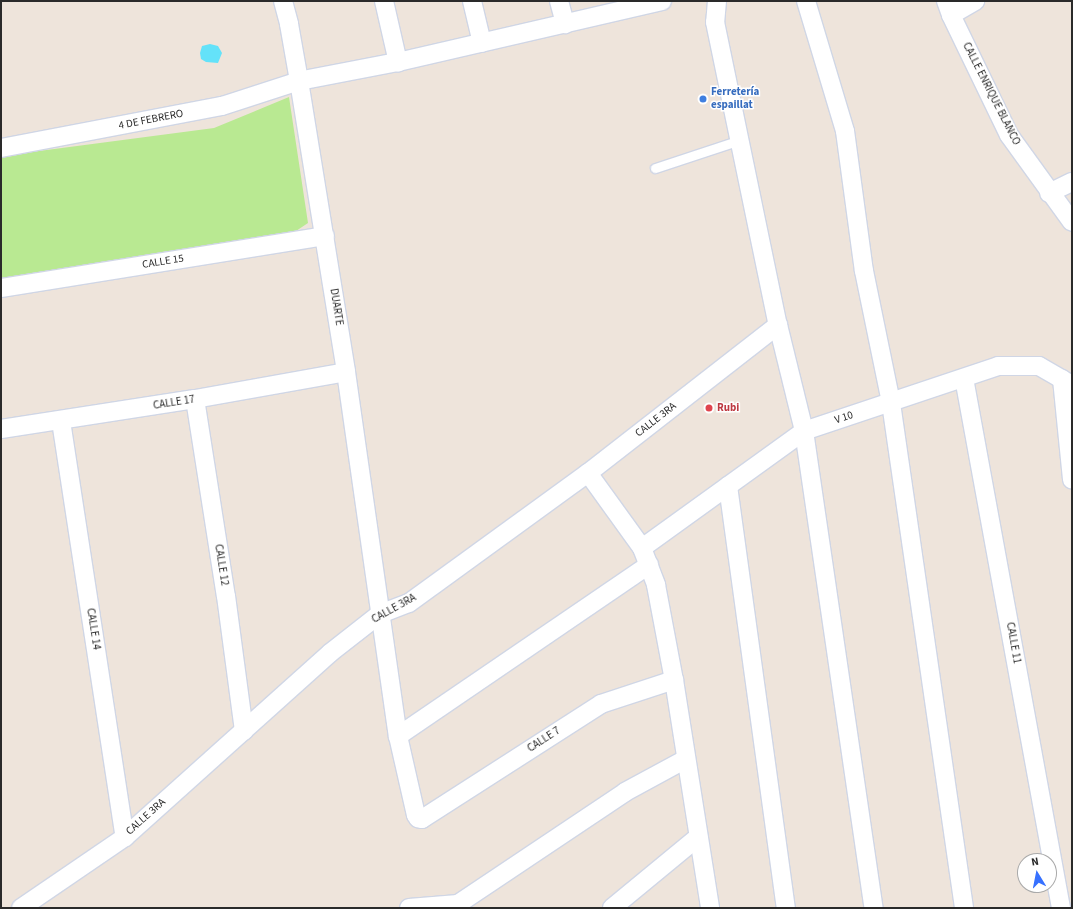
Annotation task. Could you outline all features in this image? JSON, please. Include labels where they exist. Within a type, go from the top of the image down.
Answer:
[{"type":"street","name":"DUARTE","points":[[283,1],[289,24],[299,81],[346,372],[398,736],[416,815],[418,818],[422,819]]},
{"type":"street","points":[[384,1],[398,62]]},
{"type":"street","points":[[472,1],[482,43]]},
{"type":"street","points":[[560,1],[565,24]]},
{"type":"street","points":[[717,1],[716,22],[778,324],[804,431],[874,908]]},
{"type":"street","points":[[806,1],[845,131],[864,271],[891,403],[964,908]]},
{"type":"street","points":[[949,8],[975,1]]},
{"type":"street","name":"4 DE FEBRERO","points":[[1,148],[222,106],[299,81],[398,62],[565,24],[652,2]]},
{"type":"street","name":"CALLE ENRIQUE BLANCO","points":[[949,8],[1009,135],[1049,193],[1072,222]]},
{"type":"street","points":[[1049,193],[1072,182]]},
{"type":"street","name":"CALLE 15","points":[[1,288],[324,236]]},
{"type":"street","name":"CALLE 3RA","points":[[21,908],[125,836],[330,653],[380,614],[409,603],[588,473],[778,324]]},
{"type":"street","name":"V 10","points":[[642,548],[804,431],[998,366],[1039,366],[1067,382]]},
{"type":"street","name":"CALLE 17","points":[[1,430],[195,399],[346,372]]},
{"type":"street","name":"CALLE 11","points":[[964,378],[1061,908]]},
{"type":"street","points":[[1067,382],[1072,480]]},
{"type":"street","name":"CALLE 12","points":[[195,399],[228,611],[244,731]]},
{"type":"street","name":"CALLE 14","points":[[61,421],[125,836]]},
{"type":"street","points":[[588,473],[642,548],[656,585],[674,680],[710,908]]},
{"type":"street","points":[[728,486],[786,908]]},
{"type":"street","points":[[398,736],[649,565]]},
{"type":"street","name":"CALLE 7","points":[[422,819],[601,704],[674,680]]},
{"type":"street","points":[[409,908],[463,907],[625,792],[686,760]]},
{"type":"street","points":[[612,908],[698,837]]},
{"type":"lane","points":[[655,168],[740,140]]},
{"type":"green space","points":[[289,97],[308,223],[278,243],[1,288],[1,156],[214,128]]},
{"type":"water","points":[[210,44],[218,46],[222,53],[218,63],[206,62],[201,59],[200,53],[202,46]]},
{"type":"place","name":"Ferretería espaillat","points":[[703,99]]},
{"type":"place","name":"Rubi","points":[[709,408]]}]
